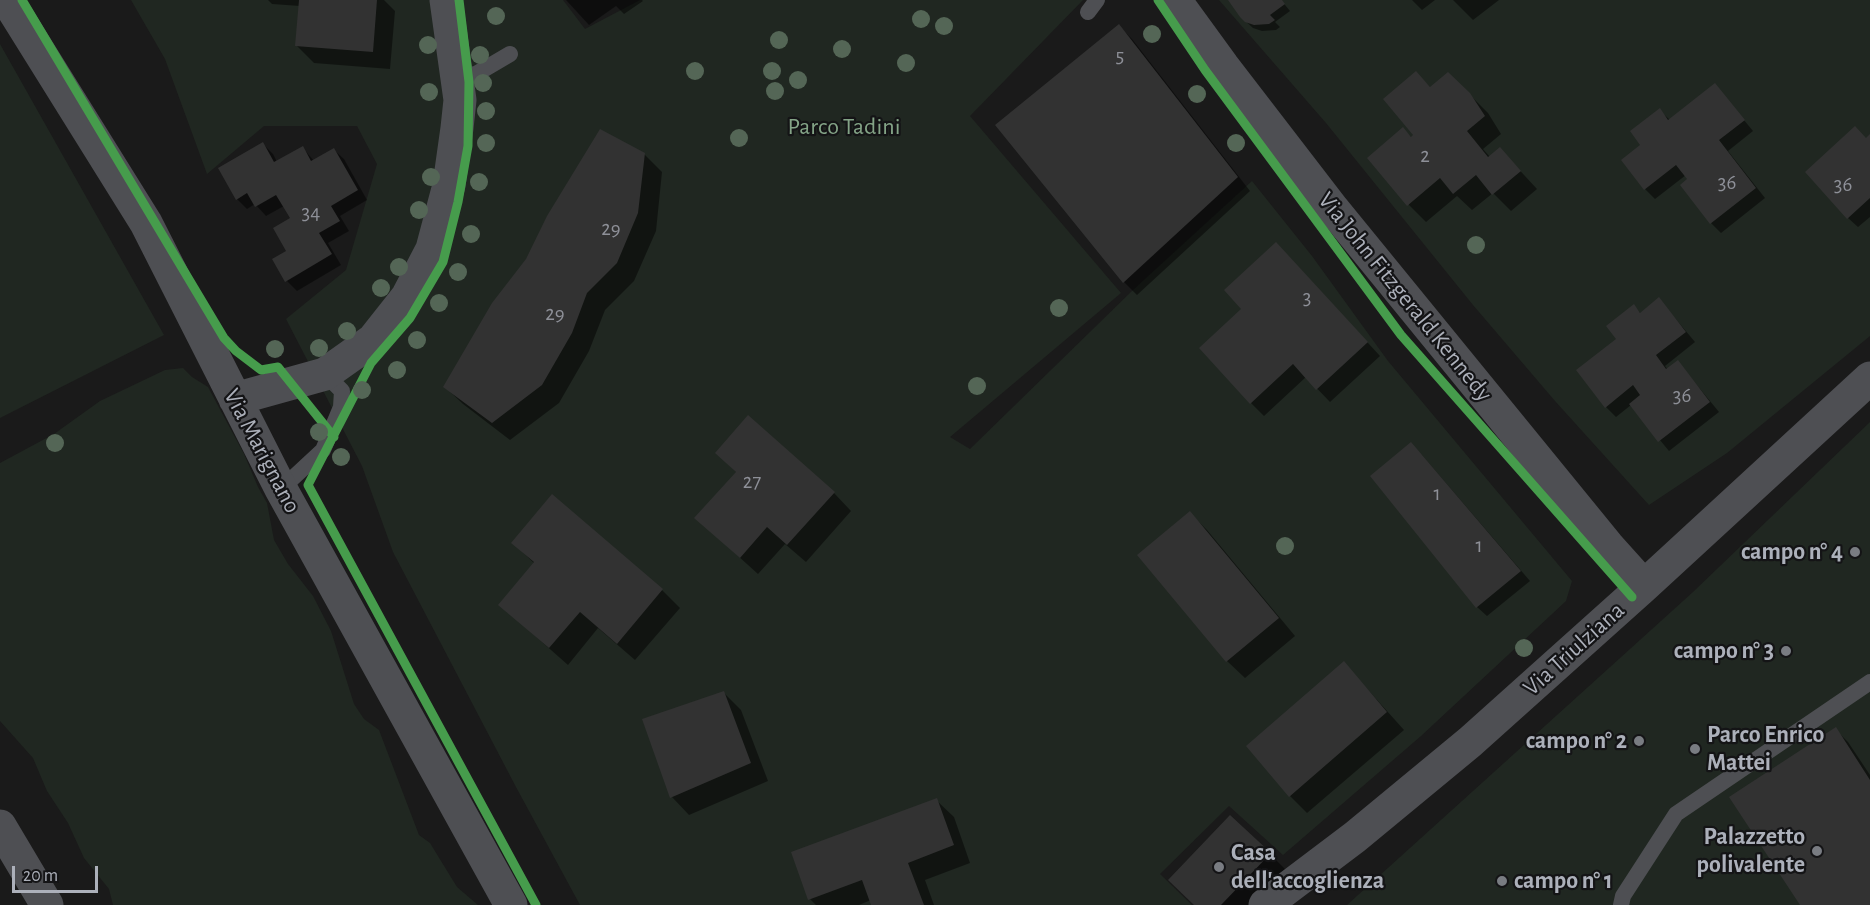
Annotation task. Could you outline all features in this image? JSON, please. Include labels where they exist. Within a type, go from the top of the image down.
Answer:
[{"type":"street","name":"Via Marignano","points":[[7,0],[146,223],[281,489],[511,905]]},
{"type":"street","points":[[235,399],[325,374],[373,340],[406,297],[432,249],[449,185],[460,100],[446,0]]},
{"type":"street","name":"Via John Fitzgerald Kennedy","points":[[1175,0],[1333,209],[1608,546],[1644,586]]},
{"type":"street","name":"Via Triulziana","points":[[1265,905],[1355,837],[1470,742],[1870,378]]},
{"type":"street","points":[[0,826],[47,905]]},
{"type":"lane","points":[[457,77],[476,74],[510,54]]},
{"type":"lane","points":[[281,489],[322,450],[340,407],[342,391],[325,374]]},
{"type":"lane","points":[[1621,905],[1623,896],[1676,814],[1870,682]]},
{"type":"green space","name":"Parco Tadini","points":[[131,0],[563,0],[585,29],[640,0],[1083,0],[970,116],[1121,293],[950,437],[970,449],[1133,290],[1252,181],[1312,256],[1388,361],[1572,581],[1566,601],[1421,736],[1283,855],[1229,806],[1160,874],[1192,905],[580,905],[393,552],[362,466],[286,319],[346,270],[377,164],[357,126],[264,126],[207,174],[165,59]]},
{"type":"green space","points":[[1219,0],[1870,0],[1870,336],[1727,453],[1649,505],[1555,401],[1473,305],[1326,123]]},
{"type":"green space","points":[[0,44],[164,335],[0,418]]},
{"type":"green space","points":[[183,368],[208,387],[244,454],[267,503],[274,540],[288,564],[313,596],[331,631],[354,704],[364,719],[379,730],[419,835],[430,843],[457,887],[478,905],[113,905],[109,889],[84,858],[68,823],[47,791],[33,758],[0,721],[0,463],[54,434],[100,401],[165,370]]},
{"type":"green space","name":"Parco Enrico Mattei","points":[[1870,422],[1870,905],[1347,905],[1693,592]]},
{"type":"building","points":[[299,0],[377,0],[373,52],[295,46]]},
{"type":"building","points":[[1228,0],[1282,0],[1285,4],[1270,15],[1275,20],[1269,24],[1254,25],[1245,22]]},
{"type":"building","points":[[1119,24],[1238,177],[1123,283],[995,125]]},
{"type":"building","points":[[1416,71],[1430,87],[1448,72],[1470,93],[1485,116],[1467,131],[1488,157],[1500,147],[1521,171],[1492,195],[1476,175],[1453,194],[1440,178],[1407,206],[1367,158],[1403,127],[1411,137],[1413,135],[1383,99]]},
{"type":"building","points":[[1715,83],[1745,120],[1719,140],[1756,188],[1710,224],[1680,185],[1687,179],[1676,165],[1644,190],[1621,160],[1640,145],[1630,131],[1660,108],[1668,120]]},
{"type":"building","points":[[1855,126],[1866,138],[1870,134],[1870,198],[1847,219],[1805,172]]},
{"type":"building","points":[[600,129],[645,153],[638,213],[617,263],[587,293],[572,333],[542,385],[492,423],[443,387],[492,303],[526,259],[547,216]]},
{"type":"building","points":[[263,142],[274,162],[303,146],[311,161],[334,148],[358,190],[331,206],[340,221],[319,233],[332,254],[285,282],[272,259],[286,251],[273,228],[290,218],[276,195],[255,207],[247,193],[236,200],[218,168]]},
{"type":"building","points":[[1276,242],[1368,342],[1316,390],[1293,364],[1250,404],[1199,348],[1241,309],[1224,290]]},
{"type":"building","points":[[1659,297],[1686,332],[1656,355],[1666,369],[1678,360],[1710,402],[1658,442],[1629,404],[1640,395],[1633,385],[1605,408],[1576,370],[1616,339],[1606,326],[1634,304],[1640,313]]},
{"type":"building","points":[[748,415],[835,492],[787,545],[767,527],[740,558],[694,518],[736,472],[715,453]]},
{"type":"building","points":[[1411,442],[1521,571],[1476,608],[1370,476]]},
{"type":"building","points":[[552,494],[663,589],[617,644],[580,612],[549,648],[498,605],[534,562],[511,543]]},
{"type":"building","points":[[1190,511],[1279,618],[1226,662],[1137,555]]},
{"type":"building","points":[[1344,661],[1387,712],[1289,797],[1246,746]]},
{"type":"building","points":[[724,691],[751,763],[670,798],[642,719]]},
{"type":"building","name":"Palazzetto polivalente","points":[[1836,727],[1870,780],[1870,905],[1800,905],[1729,797]]},
{"type":"building","points":[[937,798],[954,845],[908,863],[924,905],[871,905],[862,880],[808,900],[791,852]]},
{"type":"building","name":"Casa dell'accoglienza","points":[[1230,815],[1271,853],[1221,905],[1194,905],[1168,880]]},
{"type":"cycle path","points":[[22,0],[224,338],[236,351],[261,370],[278,367],[334,437]]},
{"type":"cycle path","points":[[459,0],[469,82],[468,146],[458,202],[443,262],[410,318],[371,363],[308,485],[536,905]]},
{"type":"cycle path","points":[[1158,0],[1205,70],[1401,335],[1632,597]]},
{"type":"place","name":"campo n° 4","points":[[1855,552]]},
{"type":"place","name":"campo n° 3","points":[[1786,651]]},
{"type":"place","name":"campo n° 2","points":[[1639,741]]},
{"type":"place","name":"Parco Enrico Mattei","points":[[1695,749]]},
{"type":"place","name":"Palazzetto polivalente","points":[[1817,851]]},
{"type":"place","name":"Casa dell'accoglienza","points":[[1219,867]]},
{"type":"place","name":"campo n° 1","points":[[1502,881]]}]
